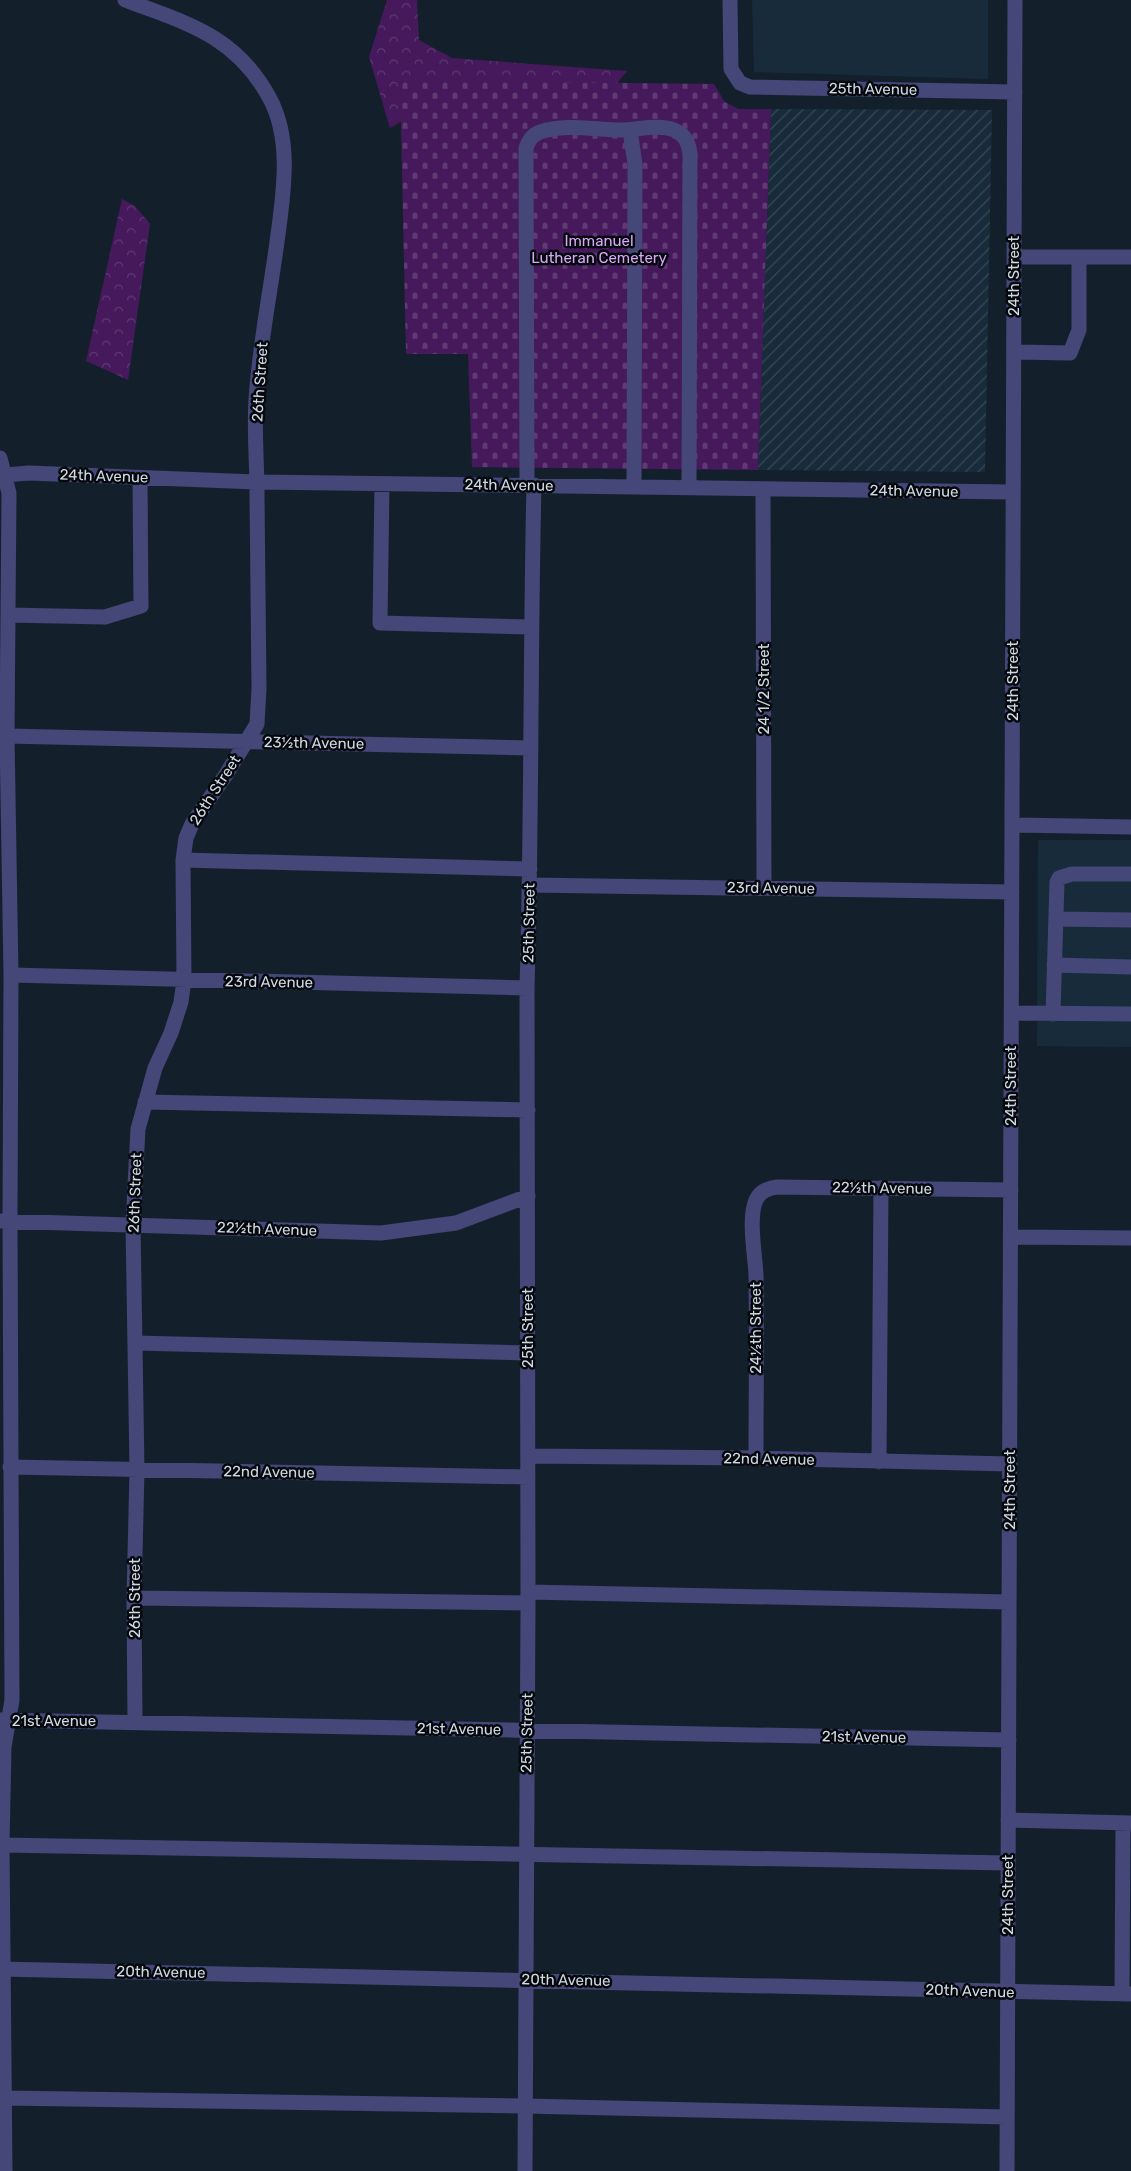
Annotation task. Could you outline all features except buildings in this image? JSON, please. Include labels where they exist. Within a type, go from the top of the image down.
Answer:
[{"type":"street","name":"26th Street","points":[[125,0],[198,28],[220,40],[238,55],[257,77],[270,98],[280,123],[283,144],[282,188],[256,400],[257,724],[192,824],[186,838],[183,860],[184,980],[178,1015],[155,1068],[138,1129],[134,1224],[137,1470],[134,1598],[136,1722]]},
{"type":"street","name":"25th Avenue","points":[[730,0],[729,53],[731,69],[735,78],[740,83],[750,87],[1015,92]]},
{"type":"street","name":"24th Street","points":[[1007,2171],[1015,0]]},
{"type":"street","name":"25th Street","points":[[525,2171],[528,1730],[527,988],[530,885],[530,485],[526,148],[529,139],[538,133],[550,129],[630,130],[665,128],[682,134],[689,143],[689,488]]},
{"type":"street","points":[[630,130],[635,164],[634,487]]},
{"type":"street","points":[[1014,257],[1131,257]]},
{"type":"street","points":[[1014,352],[1070,353],[1079,330],[1079,258]]},
{"type":"street","points":[[0,458],[6,475],[9,493],[7,736],[11,975],[5,1221],[12,1700],[4,1720],[2,1845],[5,2171]]},
{"type":"street","name":"24th Avenue","points":[[6,475],[29,474],[257,482],[1013,492]]},
{"type":"street","points":[[8,615],[105,617],[141,606],[140,478]]},
{"type":"street","points":[[382,484],[380,623],[530,627]]},
{"type":"street","name":"24 1/2 Street","points":[[763,490],[764,888]]},
{"type":"street","name":"23½th Avenue","points":[[7,736],[530,748]]},
{"type":"street","points":[[1012,825],[1131,827]]},
{"type":"street","points":[[183,860],[530,869]]},
{"type":"street","points":[[1053,1014],[1057,882],[1059,878],[1072,874],[1131,874]]},
{"type":"street","name":"23rd Avenue","points":[[530,885],[1012,892]]},
{"type":"street","points":[[1056,919],[1131,920]]},
{"type":"street","points":[[1054,965],[1131,967]]},
{"type":"street","name":"23rd Avenue","points":[[11,975],[527,988]]},
{"type":"street","points":[[1012,1014],[1131,1014]]},
{"type":"street","points":[[145,1102],[528,1110]]},
{"type":"street","name":"22½th Avenue","points":[[756,1198],[769,1188],[777,1186],[1011,1190]]},
{"type":"street","points":[[879,1462],[881,1188]]},
{"type":"street","name":"22½th Avenue","points":[[5,1221],[381,1233],[456,1224],[528,1196]]},
{"type":"street","name":"24½th Street","points":[[756,1198],[753,1218],[756,1275],[756,1458]]},
{"type":"street","points":[[1011,1237],[1131,1238]]},
{"type":"street","points":[[134,1343],[528,1353]]},
{"type":"street","name":"22nd Avenue","points":[[528,1456],[756,1458],[1010,1464]]},
{"type":"street","name":"22nd Avenue","points":[[10,1466],[528,1478]]},
{"type":"street","points":[[134,1598],[528,1598],[1009,1602]]},
{"type":"street","name":"21st Avenue","points":[[4,1720],[1009,1740]]},
{"type":"street","points":[[1008,1820],[1127,1823],[1127,1994]]},
{"type":"street","points":[[2,1845],[1008,1863]]},
{"type":"street","name":"20th Avenue","points":[[2,1969],[527,1979],[1127,1994]]},
{"type":"street","points":[[5,2098],[524,2106],[1007,2117]]},
{"type":"shaded area","points":[[752,0],[988,0],[988,79],[754,72]]},
{"type":"shaded area","points":[[771,109],[992,110],[985,472],[758,470]]},
{"type":"shaded area","points":[[1038,840],[1131,840],[1131,1047],[1037,1046]]},
{"type":"green space","points":[[387,0],[417,0],[419,40],[452,58],[627,71],[613,88],[459,87],[390,128],[369,57]]},
{"type":"green space","name":"Immanuel Lutheran Cemetery","points":[[400,80],[714,84],[724,101],[738,109],[771,109],[758,470],[472,467],[468,354],[406,354]]},
{"type":"green space","points":[[122,199],[135,206],[150,224],[128,380],[86,361]]}]
